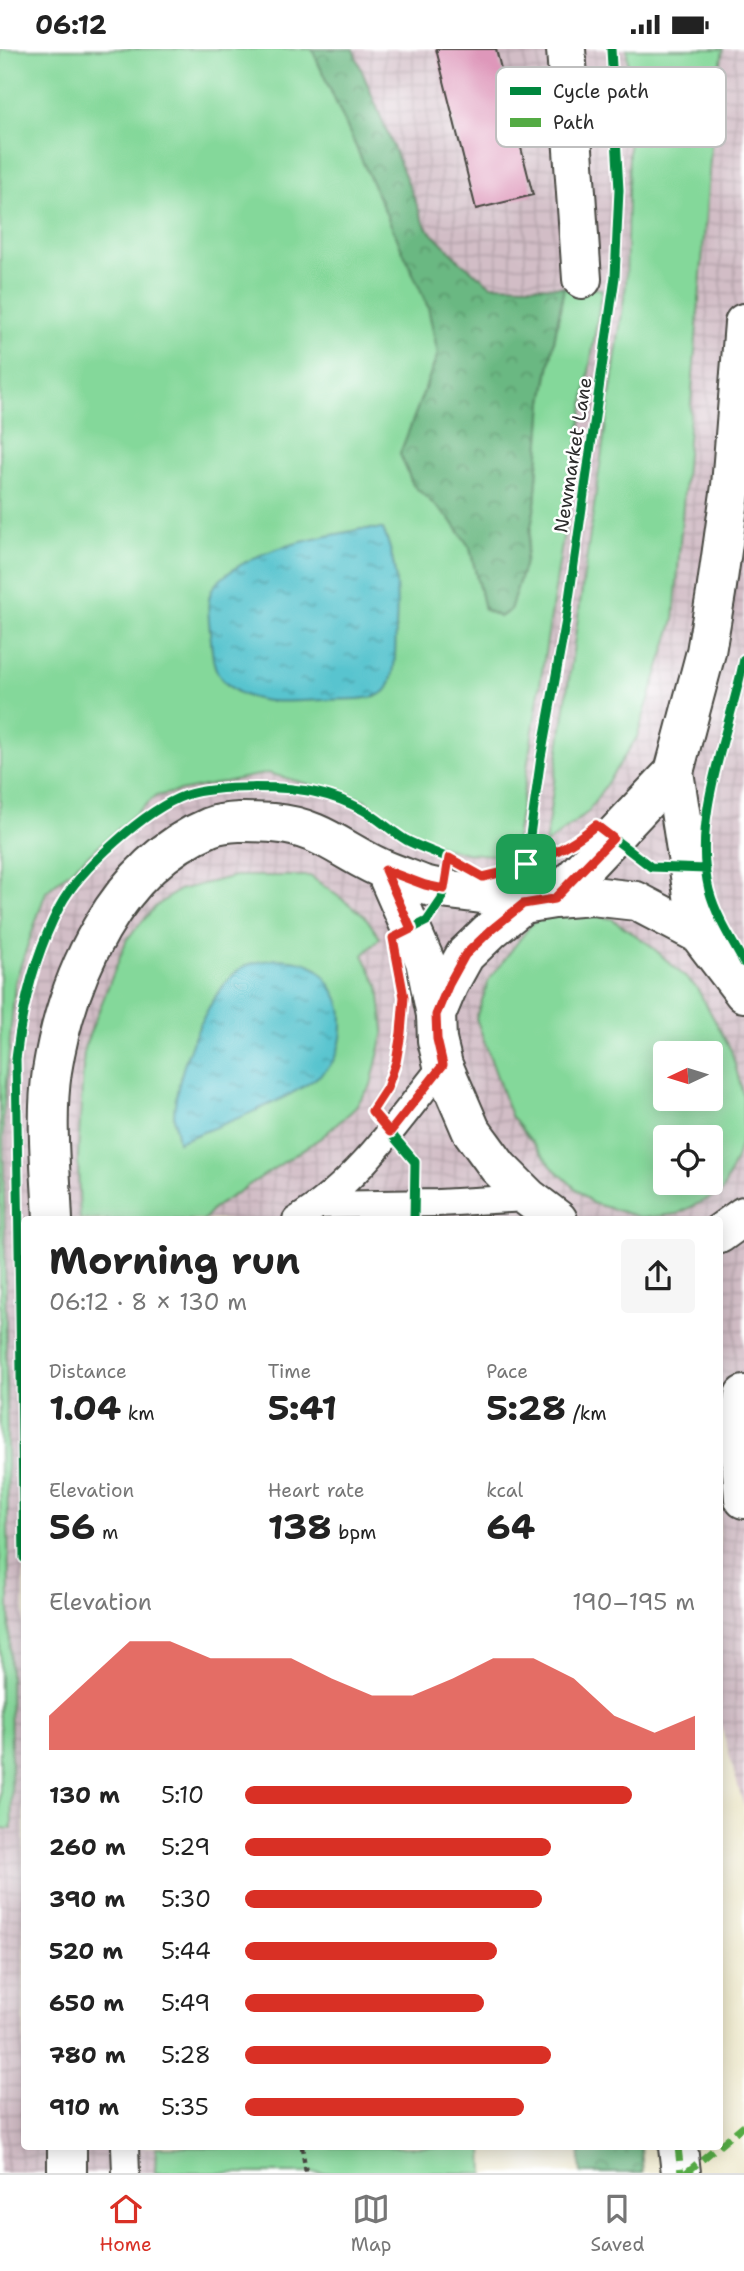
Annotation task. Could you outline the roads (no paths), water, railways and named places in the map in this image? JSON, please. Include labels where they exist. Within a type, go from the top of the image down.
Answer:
[{"type":"main road","points":[[566,49],[567,67]]},
{"type":"main road","points":[[573,147],[582,279]]},
{"type":"main road","points":[[699,934],[674,772],[706,652],[714,604],[731,486],[744,323]]},
{"type":"main road","points":[[436,1015],[465,955],[491,930],[538,902],[674,772]]},
{"type":"main road","points":[[53,1216],[50,1124],[52,1074],[61,1026],[92,944],[124,895],[148,870],[174,846],[212,826],[243,822],[276,823],[305,829],[333,840],[385,870],[425,885],[538,902],[592,896],[636,901],[699,934],[744,993]]},
{"type":"main road","points":[[385,870],[425,961],[443,1065],[471,1130],[498,1167],[544,1209]]},
{"type":"main road","points":[[723,1231],[744,1216]]},
{"type":"main road","points":[[744,1395],[739,1433],[744,1499]]},
{"type":"main road","points":[[723,1402],[739,1433]]},
{"type":"main road","points":[[67,2150],[67,2173]]},
{"type":"main road","points":[[678,2150],[681,2173]]},
{"type":"lane","points":[[303,1216],[321,1205],[384,1139],[443,1065]]},
{"type":"lane","points":[[321,1205],[438,1203],[544,1209]]},
{"type":"lane","points":[[125,2150],[126,2173]]},
{"type":"water","points":[[361,529],[383,529],[394,565],[397,603],[395,653],[388,689],[377,696],[363,698],[283,702],[256,699],[231,688],[215,668],[212,655],[208,608],[215,585],[230,572],[264,553]]},
{"type":"water","points":[[277,959],[313,966],[336,995],[341,1010],[342,1030],[339,1048],[333,1061],[306,1085],[285,1097],[178,1142],[174,1118],[180,1078],[187,1055],[207,1011],[232,976],[245,966]]}]
